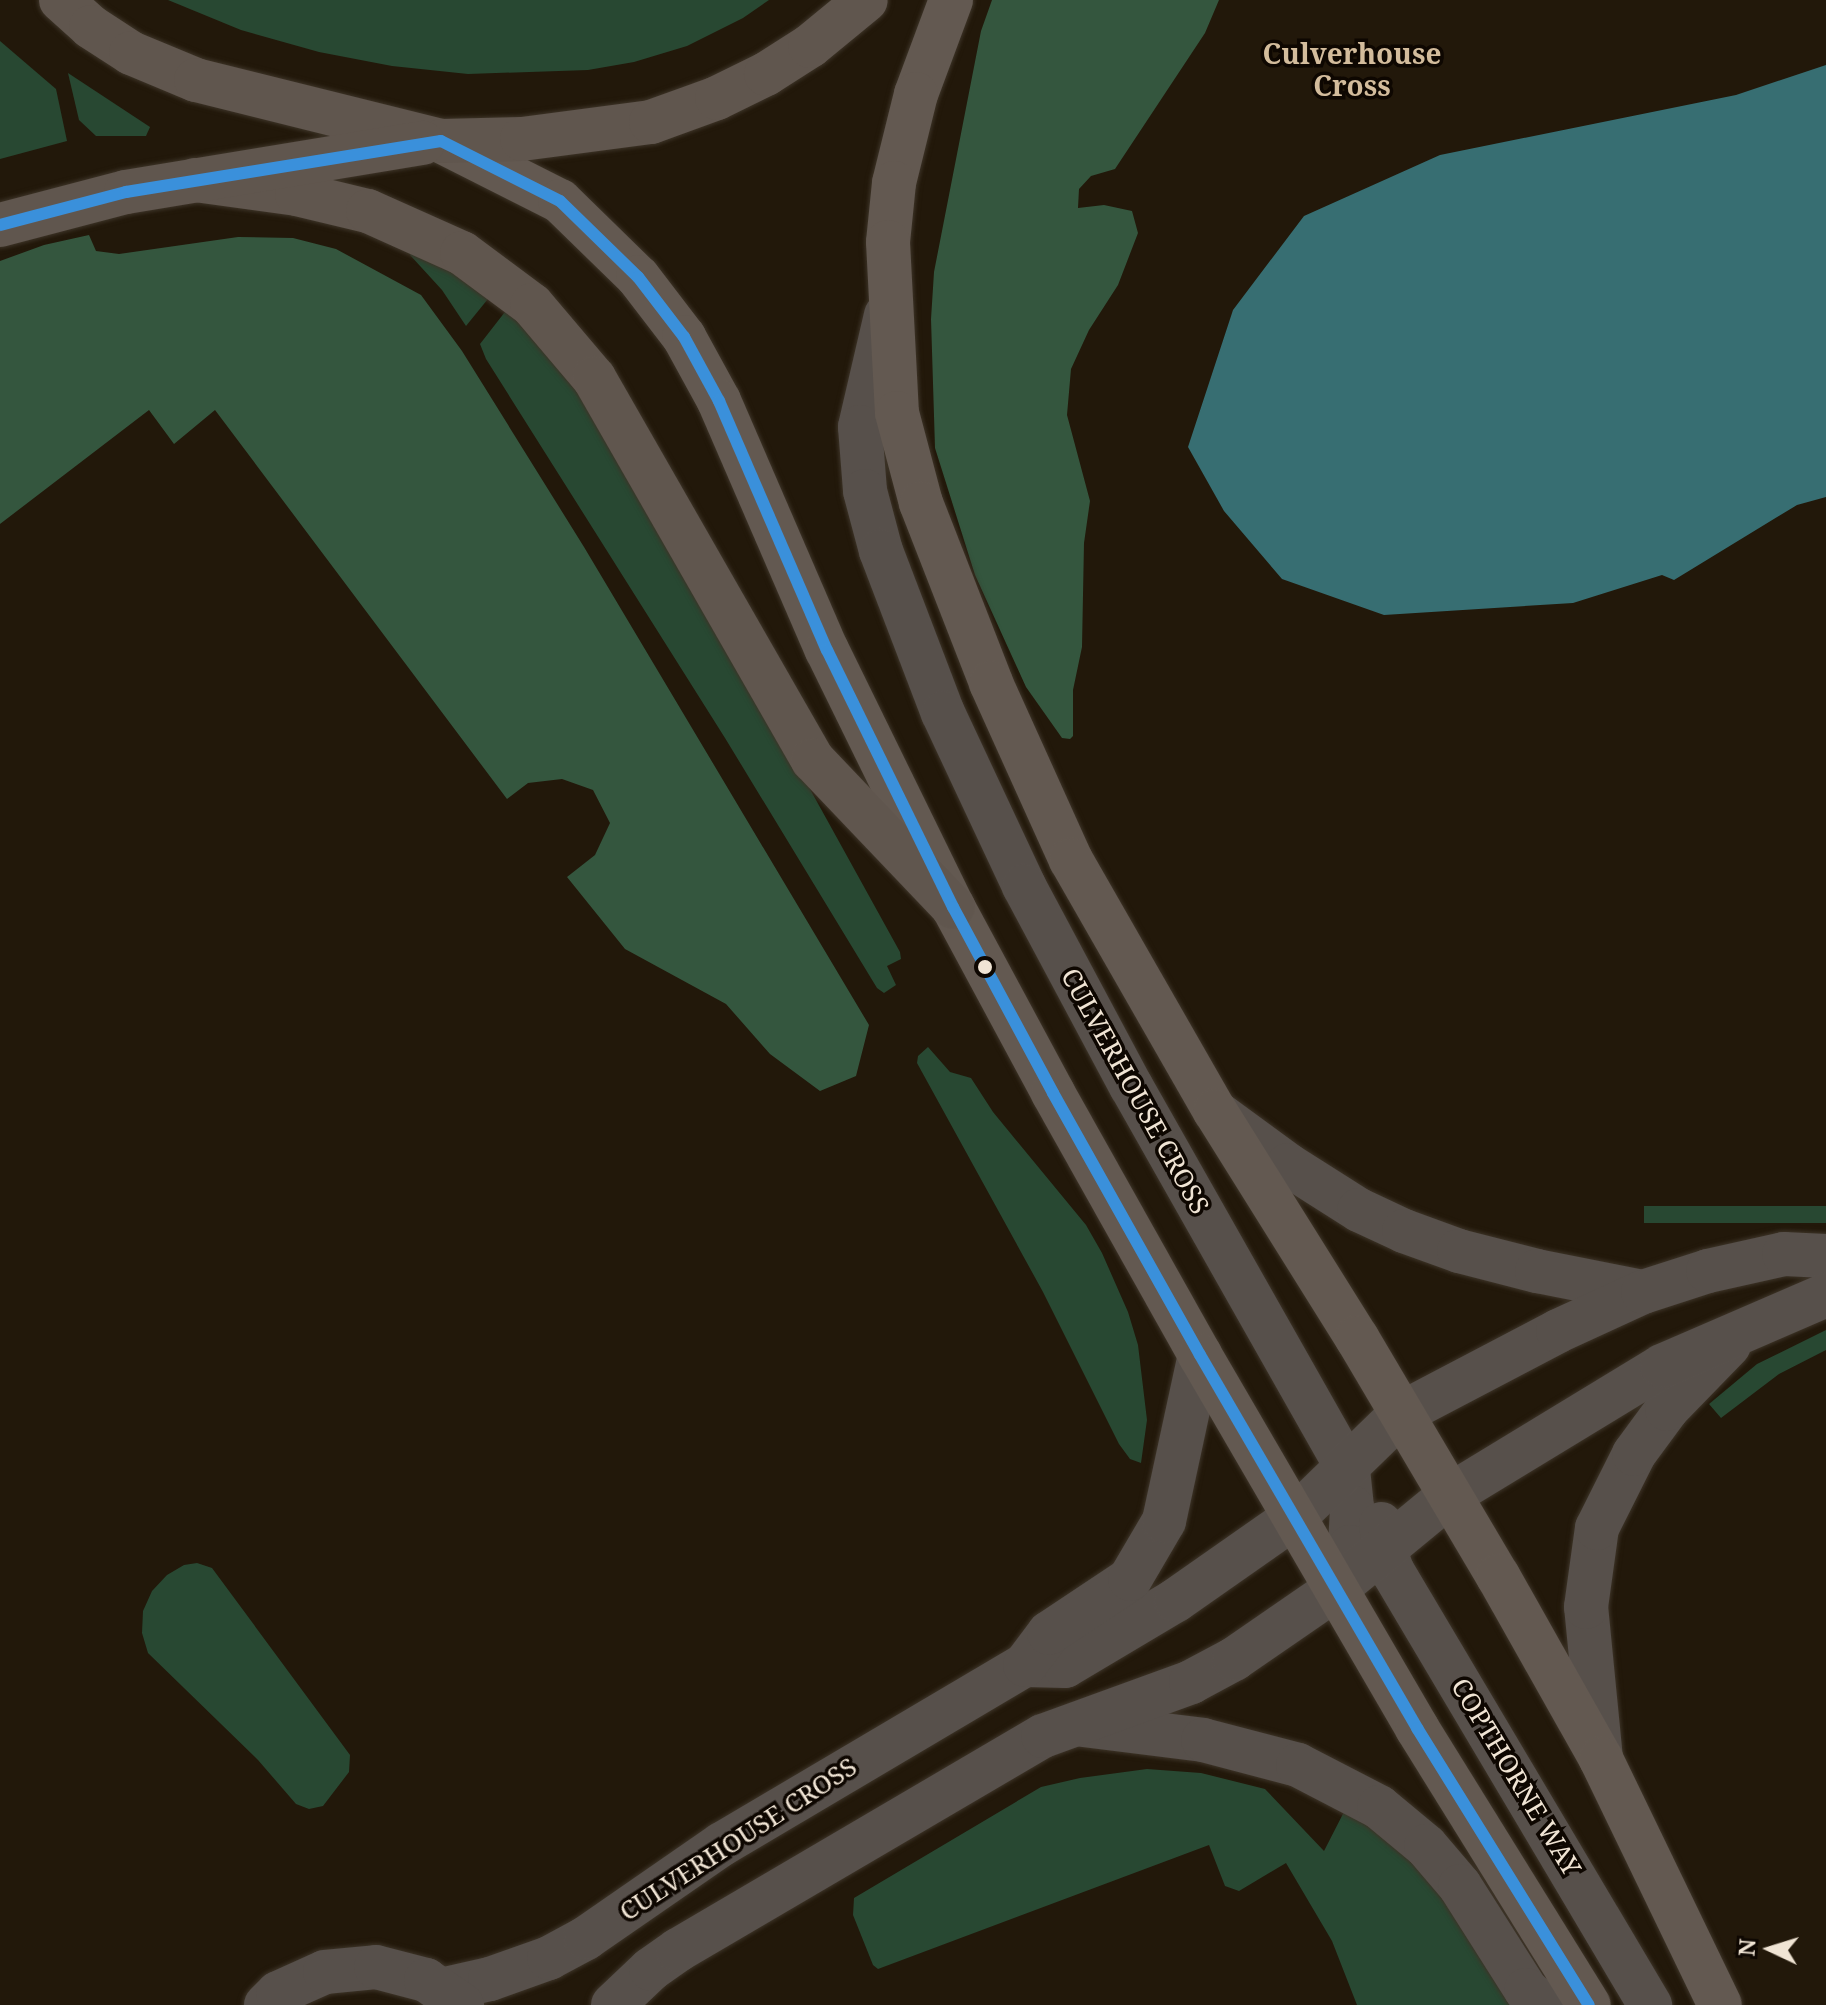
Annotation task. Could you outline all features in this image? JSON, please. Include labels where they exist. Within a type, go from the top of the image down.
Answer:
[{"type":"highway","points":[[61,0],[91,27],[131,53],[196,80],[441,141]]},
{"type":"highway","points":[[0,225],[126,192],[441,141],[522,139],[651,122],[717,98],[766,74],[810,46],[866,0]]},
{"type":"highway","points":[[195,180],[297,194],[368,211],[462,253],[532,305],[602,390],[813,760],[953,907]]},
{"type":"main road","points":[[951,0],[916,94],[894,183],[888,242],[897,413],[921,503],[991,683],[1071,860],[1215,1111],[1402,1413],[1601,1759],[1720,2005]]},
{"type":"main road","points":[[441,141],[560,201],[638,277],[684,337],[719,401],[827,650],[953,907],[1200,1355],[1417,1728],[1589,2005]]},
{"type":"street","name":"CULVERHOUSE CROSS","points":[[889,304],[860,427],[865,491],[881,551],[943,713],[1031,900],[1138,1100],[1348,1469],[1352,1507],[1350,1547],[1337,1588]]},
{"type":"street","points":[[1215,1111],[1288,1165],[1359,1210],[1404,1231],[1524,1267],[1643,1292]]},
{"type":"street","points":[[1025,1665],[1065,1666],[1224,1569],[1296,1516],[1348,1469],[1402,1413],[1558,1331],[1643,1292],[1708,1271],[1784,1254],[1826,1256]]},
{"type":"street","points":[[613,2005],[651,1969],[678,1950],[1043,1736],[1191,1682],[1234,1659],[1337,1588],[1450,1495],[1662,1366],[1747,1326],[1826,1295]]},
{"type":"street","points":[[1601,1759],[1586,1607],[1597,1528],[1634,1454],[1667,1409],[1747,1326]]},
{"type":"street","name":"CULVERHOUSE CROSS","points":[[266,2005],[278,1993],[325,1972],[376,1967],[418,1977],[452,1998],[490,1979],[549,1958],[586,1938],[722,1844],[1025,1665],[1049,1633],[1130,1579],[1164,1521],[1200,1355]]},
{"type":"street","name":"COPTHORNE WAY","points":[[1402,1413],[1387,1451],[1378,1492],[1384,1549],[1393,1572],[1625,1957],[1650,2005]]},
{"type":"street","points":[[1077,1724],[1203,1740],[1298,1765],[1379,1807],[1426,1846],[1460,1886],[1526,1990],[1544,2005]]},
{"type":"green space","points":[[168,0],[769,0],[743,18],[687,46],[634,62],[588,70],[468,74],[392,66],[319,52],[241,30]]},
{"type":"green space","points":[[992,0],[1219,0],[1205,33],[1115,169],[1091,176],[1079,189],[1078,208],[1104,205],[1132,211],[1138,233],[1118,285],[1089,330],[1071,369],[1067,415],[1090,501],[1084,543],[1082,647],[1073,690],[1073,736],[1070,739],[1062,738],[1026,687],[975,575],[935,448],[931,319],[934,272],[981,31]]},
{"type":"green space","points":[[0,41],[56,89],[67,141],[0,159]]},
{"type":"green space","points":[[68,73],[150,127],[146,136],[96,136],[79,120]]},
{"type":"green space","points":[[89,235],[96,251],[119,254],[238,237],[293,238],[336,249],[421,295],[462,351],[584,547],[869,1025],[856,1076],[820,1091],[770,1054],[726,1004],[625,949],[567,877],[595,855],[610,823],[593,790],[562,779],[528,783],[507,799],[215,410],[174,444],[149,410],[0,524],[0,261],[44,245]]},
{"type":"green space","points":[[413,247],[492,294],[466,326],[442,290],[410,255]]},
{"type":"green space","points":[[508,308],[567,369],[742,666],[900,952],[901,959],[887,966],[896,985],[884,993],[877,988],[725,738],[486,359],[480,344]]},
{"type":"green space","points":[[928,1047],[950,1072],[971,1078],[993,1112],[1086,1225],[1102,1253],[1128,1312],[1138,1345],[1147,1420],[1141,1463],[1130,1459],[1119,1444],[1043,1292],[917,1063],[918,1056]]},
{"type":"green space","points":[[1644,1206],[1826,1206],[1826,1223],[1644,1223]]},
{"type":"green space","points":[[1826,1330],[1826,1350],[1779,1374],[1721,1418],[1709,1404],[1757,1364]]},
{"type":"green space","points":[[197,1563],[212,1568],[350,1755],[349,1772],[323,1806],[309,1809],[296,1804],[258,1760],[148,1653],[142,1633],[143,1611],[152,1591],[167,1575],[184,1565]]},
{"type":"green space","points":[[1147,1769],[1201,1773],[1265,1789],[1324,1851],[1347,1806],[1436,1882],[1516,2005],[1357,2005],[1332,1941],[1286,1863],[1239,1891],[1225,1886],[1209,1845],[878,1969],[873,1965],[853,1915],[854,1898],[1041,1787]]},
{"type":"water","points":[[1826,65],[1826,497],[1797,505],[1674,580],[1662,575],[1573,603],[1384,615],[1282,579],[1224,511],[1188,447],[1233,310],[1304,216],[1440,155],[1736,95]]},
{"type":"transit line","points":[[0,225],[126,192],[441,141],[560,201],[638,277],[684,337],[719,401],[827,650],[953,907],[1053,1093],[1200,1355],[1417,1728],[1589,2005]]},
{"type":"district","name":"Culverhouse Cross","points":[[1352,69]]}]
